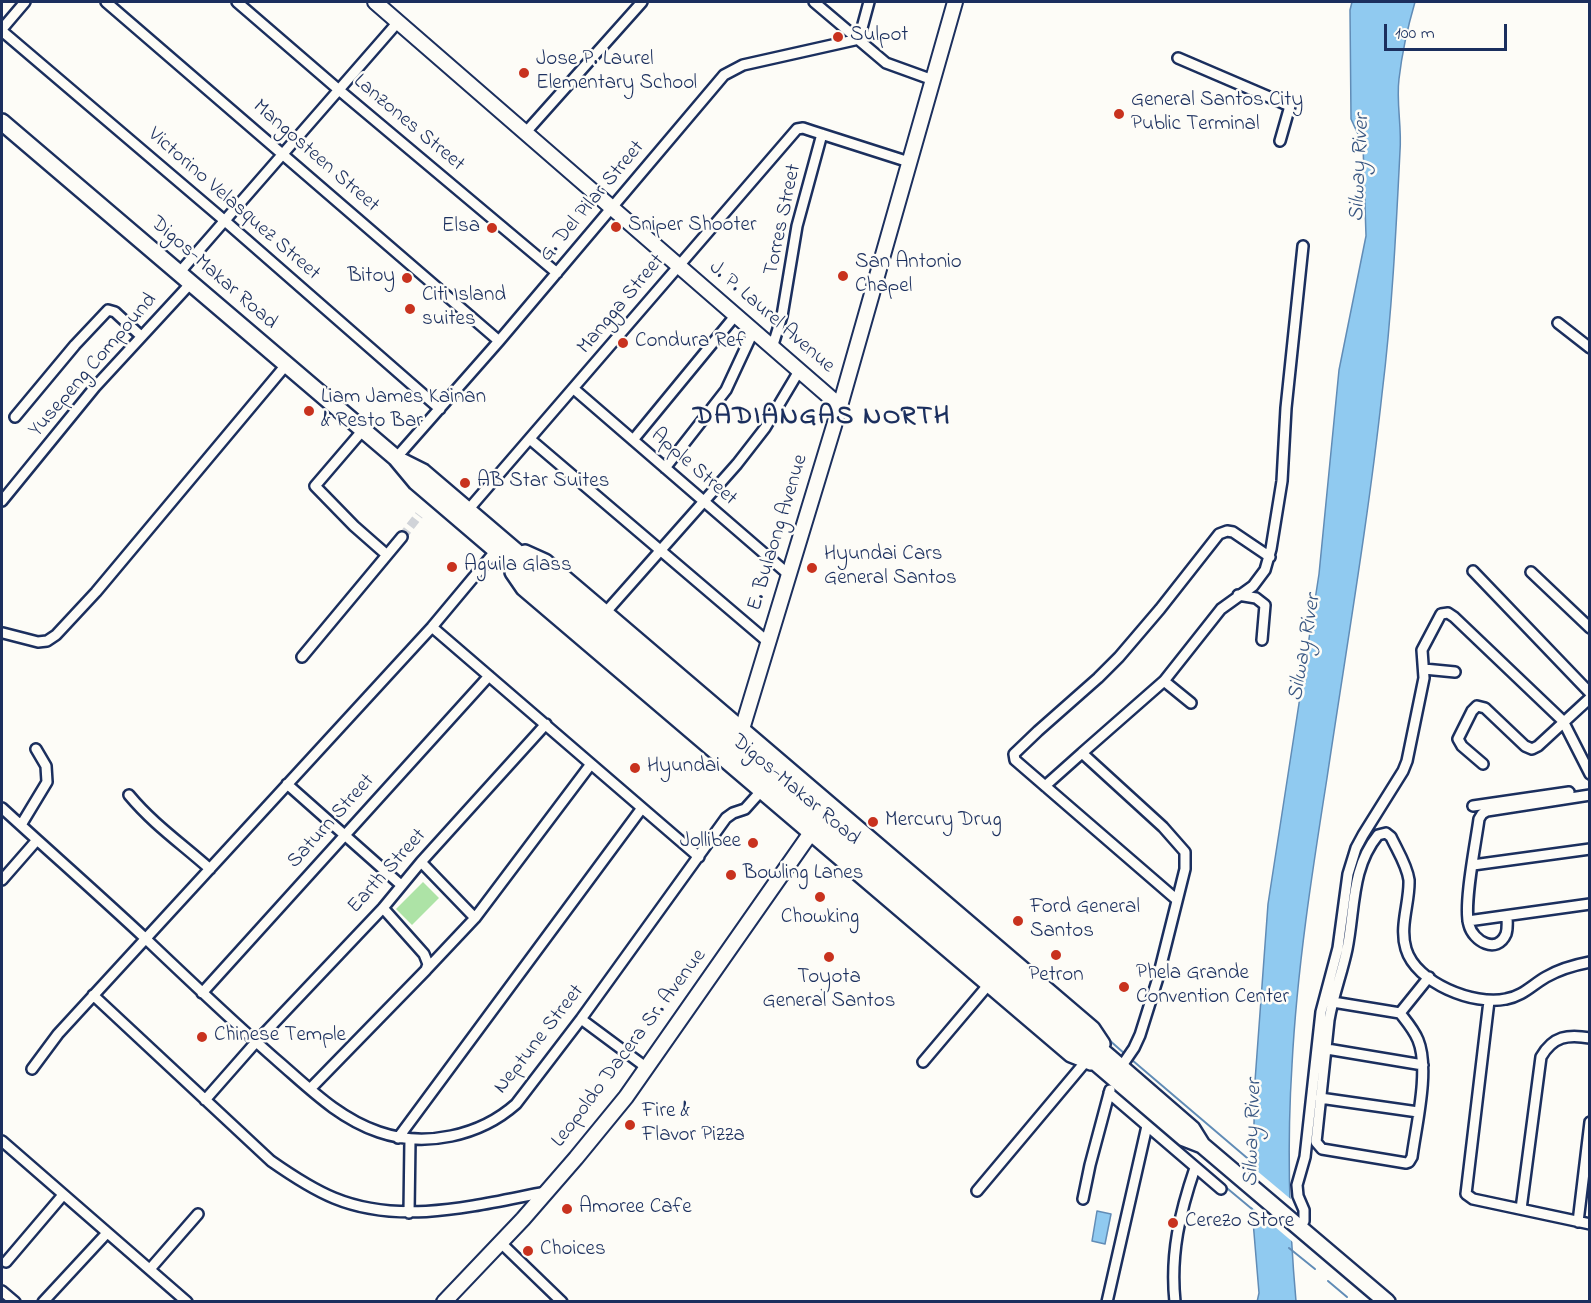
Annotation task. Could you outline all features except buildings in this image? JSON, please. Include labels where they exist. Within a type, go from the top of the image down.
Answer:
[{"type":"main road","name":"J. P. Laurel Avenue","points":[[375,2],[840,406]]},
{"type":"main road","name":"E. Bulaong Avenue","points":[[731,764],[840,406],[955,2]]},
{"type":"main road","name":"Digos-Makar Road","points":[[2,122],[396,458],[416,482],[503,548],[1112,1066],[1184,1138],[1202,1145],[1387,1302]]},
{"type":"main road","name":"Digos-Makar Road","points":[[396,458],[423,472],[468,510],[503,548],[524,588],[1071,1054],[1112,1066]]},
{"type":"main road","name":"Digos-Makar Road","points":[[503,548],[546,562],[1092,1029],[1112,1066]]},
{"type":"main road","name":"Leopoldo Dacera Sr. Avenue","points":[[444,1302],[501,1243],[606,1122],[647,1068],[830,805]]},
{"type":"street","points":[[2,30],[25,2]]},
{"type":"street","name":"Mangosteen Street","points":[[106,2],[284,153],[499,341]]},
{"type":"street","name":"Lanzones Street","points":[[237,2],[557,273]]},
{"type":"street","points":[[526,132],[642,2]]},
{"type":"street","points":[[814,2],[886,63],[933,80]]},
{"type":"street","points":[[859,39],[869,2]]},
{"type":"street","points":[[179,273],[398,22]]},
{"type":"street","name":"Victorino Velasquez Street","points":[[2,30],[440,409]]},
{"type":"street","name":"G. Del Pilar Street","points":[[396,458],[729,71],[742,65],[859,39]]},
{"type":"street","points":[[1178,58],[1290,106],[1280,141]]},
{"type":"street","name":"Mangga Street","points":[[468,510],[531,440],[797,129],[803,128],[909,162]]},
{"type":"street","name":"Torres Street","points":[[772,348],[782,316],[797,226],[822,134]]},
{"type":"street","points":[[1045,786],[1164,681],[1202,630],[1221,609],[1260,579],[1270,557],[1282,481],[1286,408],[1303,246]]},
{"type":"street","name":"Yusepeng Compound","points":[[2,501],[95,387],[191,283]]},
{"type":"street","points":[[15,417],[75,345],[108,310],[115,312],[141,336]]},
{"type":"street","points":[[633,440],[735,316]]},
{"type":"street","points":[[1558,323],[1589,346]]},
{"type":"street","points":[[665,468],[726,390],[753,332]]},
{"type":"street","points":[[3,633],[38,642],[47,641],[56,635],[96,592],[286,365]]},
{"type":"street","points":[[605,613],[737,464],[765,428],[799,371]]},
{"type":"street","name":"Apple Street","points":[[574,389],[788,574]]},
{"type":"street","points":[[363,430],[315,486],[354,526],[387,555]]},
{"type":"street","points":[[531,440],[768,642]]},
{"type":"street","points":[[1177,900],[1015,760],[1015,752],[1119,657],[1160,609],[1214,539],[1223,531],[1233,532],[1270,557]]},
{"type":"street","points":[[302,657],[402,537]]},
{"type":"street","points":[[32,1069],[50,1044],[93,995],[503,548]]},
{"type":"street","points":[[1473,571],[1590,693]]},
{"type":"street","points":[[1531,572],[1590,628]]},
{"type":"street","points":[[1238,595],[1256,598],[1265,605],[1262,640]]},
{"type":"street","points":[[1298,1226],[1304,1221],[1304,1210],[1298,1196],[1297,1185],[1305,1157],[1321,1012],[1338,948],[1348,874],[1363,835],[1407,761],[1424,669],[1422,650],[1439,616],[1448,613],[1563,721],[1590,774]]},
{"type":"street","points":[[432,627],[699,857]]},
{"type":"street","points":[[1424,669],[1455,672]]},
{"type":"street","name":"Saturn Street","points":[[202,993],[489,676]]},
{"type":"street","points":[[1164,681],[1191,703]]},
{"type":"street","points":[[1483,764],[1462,746],[1458,739],[1472,711],[1478,706],[1485,708],[1525,746],[1532,749],[1590,698]]},
{"type":"street","name":"Earth Street","points":[[205,1100],[256,1042],[382,908],[546,724]]},
{"type":"street","points":[[21,825],[47,782],[46,766],[36,748]]},
{"type":"street","points":[[1082,753],[1182,846],[1185,852],[1185,869],[1157,981],[1140,1035],[1134,1048],[1112,1066],[1109,1093],[1083,1199]]},
{"type":"street","points":[[310,1089],[475,918],[591,764]]},
{"type":"street","points":[[287,784],[401,885]]},
{"type":"street","points":[[1473,806],[1590,789]]},
{"type":"street","name":"Neptune Street","points":[[2,808],[256,1042],[340,1113],[358,1124],[398,1138],[432,1139],[463,1133],[482,1126],[507,1112],[525,1094],[726,818],[745,809],[762,790]]},
{"type":"street","points":[[129,795],[166,833],[210,869]]},
{"type":"street","points":[[1507,916],[1506,933],[1501,942],[1483,944],[1471,933],[1468,921],[1473,865],[1479,819],[1483,812],[1590,795]]},
{"type":"street","points":[[398,1138],[642,808]]},
{"type":"street","points":[[1333,1002],[1400,1013],[1418,1040],[1423,1065],[1418,1112],[1412,1157],[1409,1162],[1404,1163],[1322,1149],[1316,1140],[1333,1002],[1347,948],[1357,875],[1375,838],[1386,833],[1391,837],[1407,871],[1409,883],[1405,924],[1406,949],[1417,967],[1429,977],[1460,995],[1489,1001],[1518,996],[1557,971],[1590,962]]},
{"type":"street","points":[[2,880],[37,840]]},
{"type":"street","points":[[1473,865],[1590,849]]},
{"type":"street","points":[[421,862],[475,918]]},
{"type":"street","points":[[1468,921],[1590,904]]},
{"type":"street","points":[[382,908],[427,959],[426,970]]},
{"type":"street","points":[[1400,1013],[1429,977]]},
{"type":"street","points":[[923,1062],[989,984]]},
{"type":"street","points":[[93,995],[271,1161],[333,1198],[351,1204],[423,1213],[547,1191]]},
{"type":"street","points":[[1489,1001],[1466,1191],[1468,1196],[1473,1199],[1590,1224]]},
{"type":"street","points":[[581,1019],[647,1068]]},
{"type":"street","points":[[1521,1209],[1541,1057],[1551,1045],[1566,1036],[1590,1038]]},
{"type":"street","points":[[1327,1049],[1423,1065]]},
{"type":"street","points":[[976,1191],[1087,1060]]},
{"type":"street","points":[[1109,1093],[1221,1189]]},
{"type":"street","points":[[1320,1098],[1418,1112]]},
{"type":"street","points":[[1578,1222],[1587,1167],[1590,1122]]},
{"type":"street","points":[[1107,1302],[1147,1126]]},
{"type":"street","points":[[409,1212],[410,1139]]},
{"type":"street","points":[[2,1141],[187,1302]]},
{"type":"street","points":[[1175,1302],[1173,1272],[1181,1208],[1195,1168]]},
{"type":"street","points":[[6,1262],[63,1195]]},
{"type":"street","points":[[150,1269],[198,1214]]},
{"type":"street","points":[[44,1302],[107,1233]]},
{"type":"street","points":[[501,1243],[562,1302]]},
{"type":"street","points":[[2,1291],[15,1302]]},
{"type":"green space","points":[[423,882],[439,898],[412,925],[396,909]]},
{"type":"water","name":"Silway River","points":[[1352,2],[1415,2],[1399,79],[1400,142],[1395,242],[1376,442],[1297,993],[1290,1094],[1289,1153],[1290,1213],[1296,1301],[1257,1302],[1259,1293],[1252,1209],[1255,1081],[1268,904],[1319,574],[1339,370],[1366,236],[1363,145],[1351,119],[1350,10]]},
{"type":"water","points":[[1097,1211],[1111,1214],[1105,1244],[1092,1241]]},
{"type":"pier","points":[[1250,1165],[1293,1201],[1294,1243],[1249,1205]]},
{"type":"waterway","points":[[1108,1039],[1125,1054]]},
{"type":"waterway","name":"Silway River","points":[[1132,1060],[1253,1163]]},
{"type":"waterway","name":"Silway River","points":[[1222,1184],[1252,1209]]},
{"type":"waterway","points":[[1289,1248],[1315,1269]]},
{"type":"waterway","points":[[1328,1281],[1347,1297]]},
{"type":"tunnel","points":[[402,537],[419,515]]},
{"type":"place","name":"Sulpot","points":[[838,37]]},
{"type":"place","name":"Jose P. Laurel Elementary School","points":[[524,73]]},
{"type":"place","name":"General Santos City Public Terminal","points":[[1119,114]]},
{"type":"place","name":"Sniper Shooter","points":[[616,227]]},
{"type":"place","name":"Elsa","points":[[492,228]]},
{"type":"place","name":"San Antonio Chapel","points":[[843,276]]},
{"type":"place","name":"Bitoy","points":[[407,278]]},
{"type":"place","name":"Citi Island suites","points":[[410,309]]},
{"type":"place","name":"Condura Ref","points":[[623,343]]},
{"type":"place","name":"Liam James Kainan & Resto Bar","points":[[309,411]]},
{"type":"place","name":"AB Star Suites","points":[[465,483]]},
{"type":"place","name":"Aguila Glass","points":[[452,567]]},
{"type":"place","name":"Hyundai Cars General Santos","points":[[812,568]]},
{"type":"place","name":"Hyundai","points":[[635,768]]},
{"type":"place","name":"Mercury Drug","points":[[873,822]]},
{"type":"place","name":"Jollibee","points":[[753,843]]},
{"type":"place","name":"Bowling Lanes","points":[[731,875]]},
{"type":"place","name":"Chowking","points":[[820,897]]},
{"type":"place","name":"Ford General Santos","points":[[1018,921]]},
{"type":"place","name":"Petron","points":[[1056,955]]},
{"type":"place","name":"Toyota General Santos","points":[[829,957]]},
{"type":"place","name":"Phela Grande Convention Center","points":[[1124,987]]},
{"type":"place","name":"Chinese Temple","points":[[202,1037]]},
{"type":"place","name":"Fire & Flavor Pizza","points":[[630,1125]]},
{"type":"place","name":"Amoree Cafe","points":[[567,1209]]},
{"type":"place","name":"Cerezo Store","points":[[1173,1223]]},
{"type":"place","name":"Choices","points":[[528,1251]]},
{"type":"district","name":"DADIANGAS NORTH","points":[[822,419]]}]
